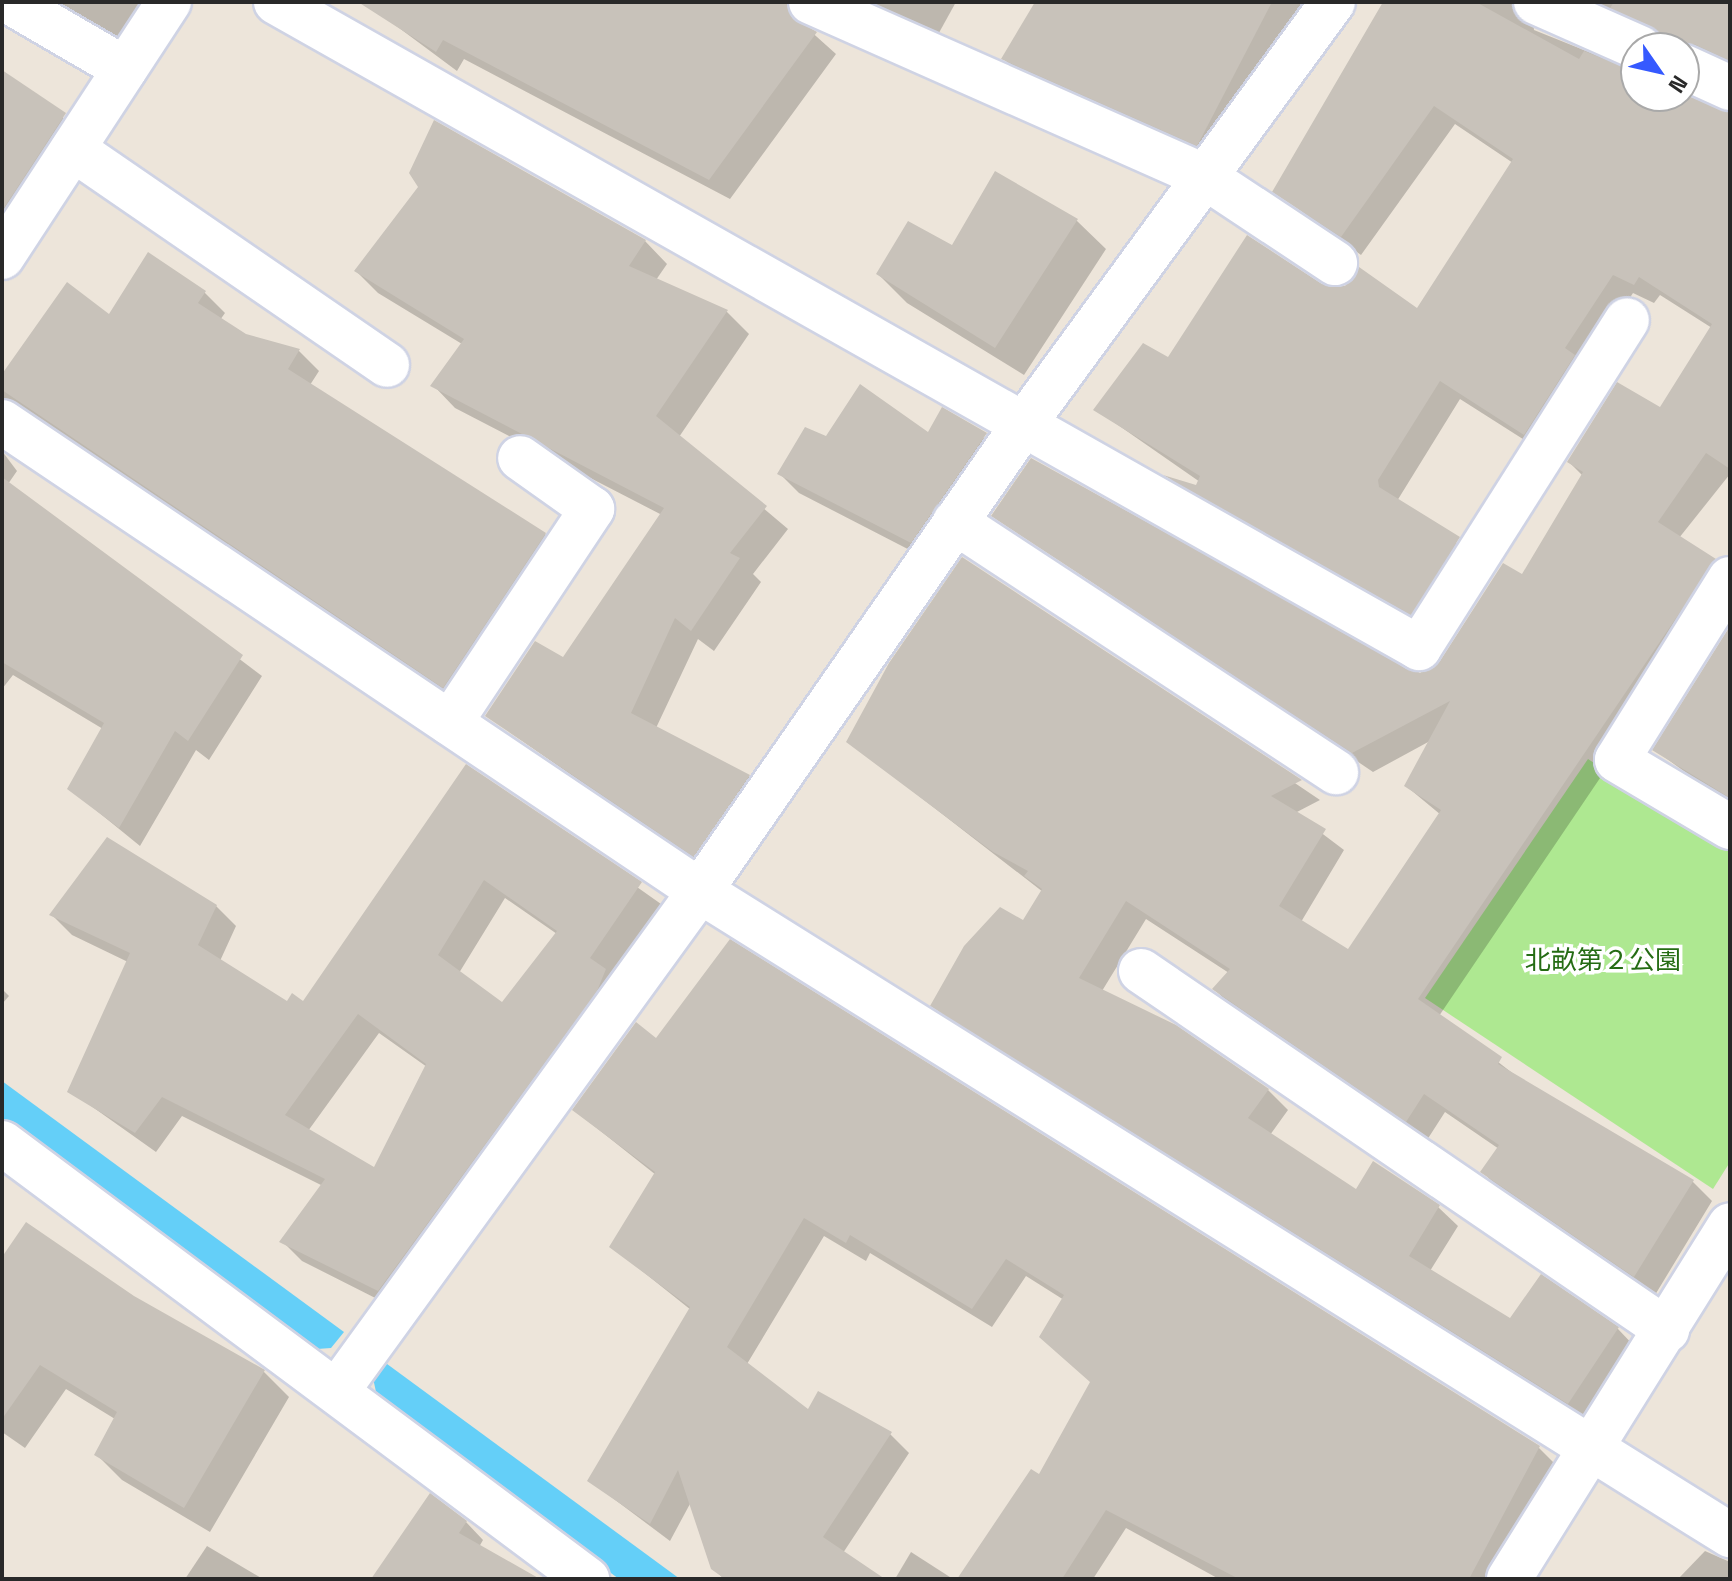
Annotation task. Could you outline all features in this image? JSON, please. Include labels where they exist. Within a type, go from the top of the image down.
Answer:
[{"type":"street","points":[[10,2],[125,69]]},
{"type":"street","points":[[2,257],[169,2]]},
{"type":"street","points":[[276,2],[1419,648],[1627,320]]},
{"type":"street","points":[[811,2],[1205,177],[1335,263]]},
{"type":"street","points":[[350,1374],[700,891],[1024,424],[1333,2]]},
{"type":"street","points":[[1536,2],[1620,39]]},
{"type":"street","points":[[1700,74],[1730,88]]},
{"type":"street","points":[[73,149],[387,365]]},
{"type":"street","points":[[2,422],[700,891],[1730,1535]]},
{"type":"street","points":[[450,723],[592,509],[520,458]]},
{"type":"street","points":[[955,522],[1336,772]]},
{"type":"street","points":[[1730,579],[1617,760],[1730,827]]},
{"type":"street","points":[[1141,971],[1667,1330]]},
{"type":"street","points":[[2,1143],[350,1374],[587,1579]]},
{"type":"street","points":[[1509,1579],[1730,1225]]},
{"type":"green space","name":"北畝第２公園","points":[[1588,759],[1730,852],[1730,1162],[1713,1189],[1425,998]]},
{"type":"water","points":[[2,1081],[344,1332],[331,1348],[303,1350],[2,1129]]},
{"type":"water","points":[[383,1361],[680,1579],[619,1579],[378,1401],[373,1378]]},
{"type":"building","points":[[358,2],[786,2],[791,17],[817,32],[709,180],[443,40],[436,52]]},
{"type":"building","points":[[1035,2],[1272,2],[1197,146],[1001,59]]},
{"type":"building","points":[[1383,2],[1476,2],[1579,59],[1584,51],[1620,66],[1620,112],[1700,112],[1700,101],[1730,113],[1730,469],[1706,453],[1658,522],[1716,559],[1418,999],[1502,1057],[1498,1064],[1694,1180],[1634,1277],[1480,1172],[1499,1145],[1424,1094],[1406,1122],[1212,989],[1230,969],[1126,901],[1079,978],[1176,1025],[1269,1089],[1248,1118],[1356,1189],[1373,1161],[1440,1205],[1409,1256],[1510,1318],[1541,1274],[1619,1327],[1568,1404],[930,1006],[964,946],[1000,907],[1023,920],[1042,889],[1024,876],[1028,871],[993,852],[846,742],[889,663],[962,557],[1302,780],[1271,796],[1326,829],[1279,906],[1348,949],[1441,810],[1404,786],[1450,701],[1352,753],[991,516],[1031,458],[1420,673],[1440,661],[1503,563],[1522,574],[1583,472],[1567,462],[1617,382],[1660,407],[1712,324],[1639,277],[1634,285],[1613,275],[1565,348],[1575,355],[1524,435],[1440,381],[1378,480],[1379,487],[1460,537],[1411,615],[1163,475],[1196,485],[1200,476],[1093,410],[1143,343],[1168,357],[1247,235],[1322,284],[1345,286],[1359,267],[1417,308],[1513,159],[1434,106],[1341,237],[1272,192]]},
{"type":"building","points":[[1614,2],[1730,2],[1730,61],[1700,47],[1700,32],[1658,32],[1610,8]]},
{"type":"building","points":[[2,70],[66,113],[2,211]]},
{"type":"building","points":[[434,120],[646,240],[629,266],[728,310],[656,416],[767,506],[730,553],[740,558],[691,631],[675,618],[631,713],[750,775],[694,857],[485,716],[535,641],[563,657],[664,508],[430,386],[464,339],[354,271],[418,187],[409,173]]},
{"type":"building","points":[[995,171],[1078,219],[995,348],[876,274],[908,221],[952,245]]},
{"type":"building","points":[[148,252],[206,291],[198,303],[246,334],[300,349],[288,369],[546,533],[443,688],[2,390],[2,374],[67,282],[109,314]]},
{"type":"building","points":[[860,384],[928,432],[942,407],[987,433],[911,543],[777,474],[805,427],[826,436]]},
{"type":"building","points":[[2,477],[243,655],[188,741],[175,731],[119,828],[67,789],[104,723],[2,662]]},
{"type":"building","points":[[1730,626],[1730,798],[1652,750]]},
{"type":"building","points":[[466,764],[642,882],[590,958],[606,969],[597,991],[378,1291],[279,1242],[325,1179],[162,1097],[135,1133],[67,1092],[130,953],[49,915],[107,837],[217,905],[198,945],[287,1001],[292,993],[303,1001]],"holes":[[[484,880],[557,931],[502,1002],[438,955]],[[358,1014],[426,1064],[374,1167],[285,1115]]]},
{"type":"building","points":[[730,939],[1540,1446],[1469,1579],[1239,1579],[1106,1510],[1062,1579],[957,1579],[1031,1469],[1039,1474],[1090,1382],[1039,1337],[1064,1295],[1006,1259],[972,1309],[850,1235],[846,1243],[804,1218],[727,1347],[808,1409],[818,1391],[892,1432],[823,1537],[885,1579],[725,1579],[711,1569],[678,1470],[650,1524],[587,1481],[690,1307],[609,1247],[655,1172],[572,1110],[636,1022],[656,1038]]},
{"type":"building","points":[[26,1222],[134,1296],[265,1370],[184,1508],[94,1455],[117,1412],[40,1365],[2,1419],[2,1257]]},
{"type":"building","points":[[430,1493],[467,1521],[459,1533],[540,1579],[371,1579]]}]
